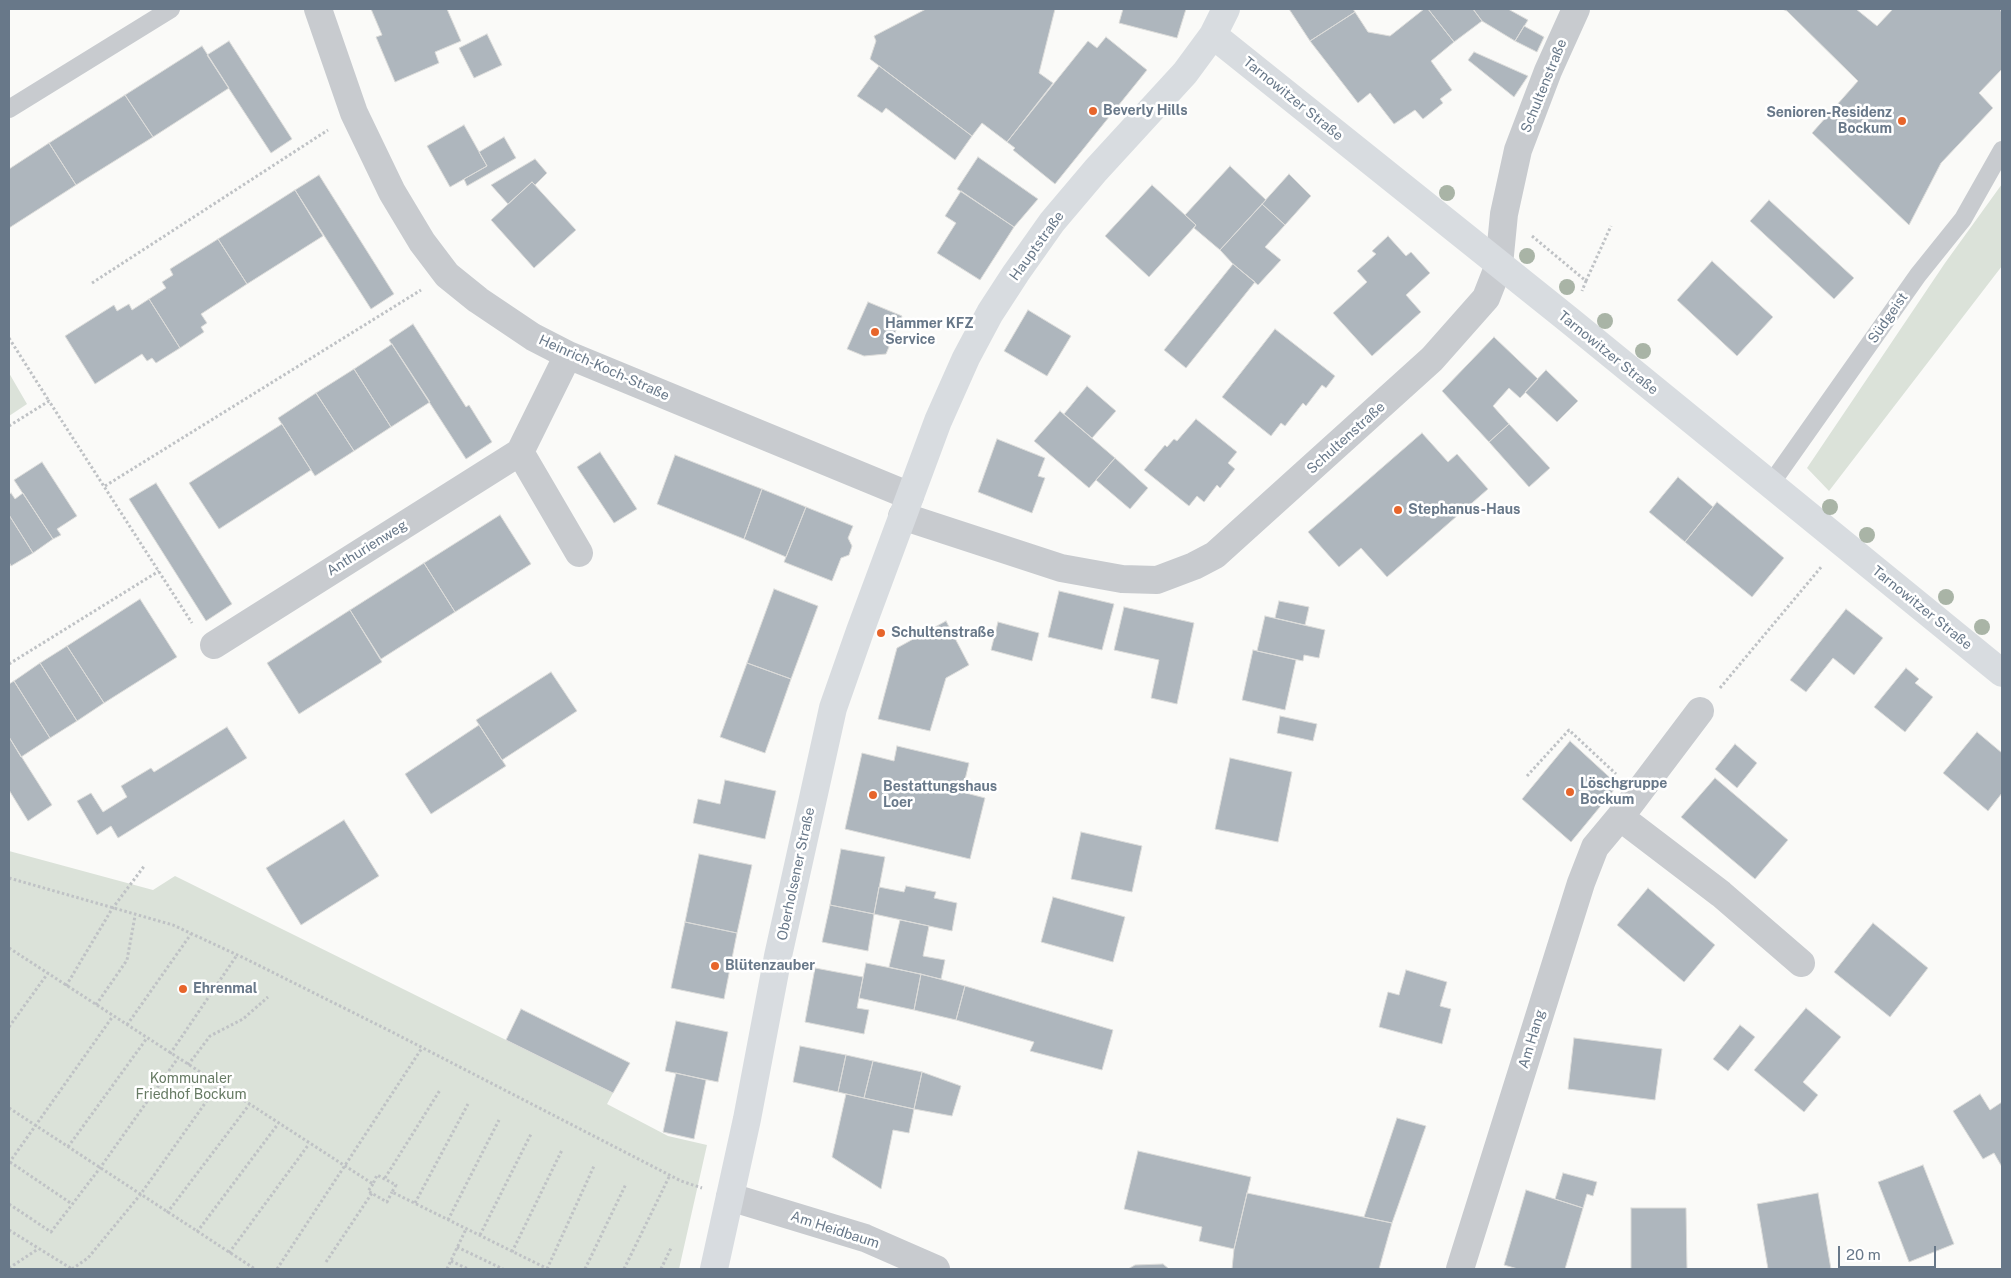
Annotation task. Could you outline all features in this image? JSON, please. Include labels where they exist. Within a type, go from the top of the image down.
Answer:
[{"type":"main road","name":"Hauptstraße","points":[[906,506],[938,421],[966,358],[990,313],[1052,222],[1096,170],[1184,73],[1213,35],[1226,9]]},
{"type":"main road","name":"Tarnowitzer Straße","points":[[1213,35],[1569,320],[2002,672]]},
{"type":"main road","name":"Oberholsener Straße","points":[[714,1269],[747,1119],[778,956],[833,708],[906,506]]},
{"type":"street","name":"Heinrich-Koch-Straße","points":[[318,9],[354,113],[392,192],[422,242],[447,275],[478,300],[533,337],[568,355],[906,506]]},
{"type":"street","name":"Schultenstraße","points":[[906,506],[1061,568],[1122,579],[1158,580],[1194,566],[1215,555],[1432,359],[1486,298],[1499,265],[1504,214],[1518,150],[1548,71],[1576,9]]},
{"type":"street","points":[[568,355],[520,452],[580,553]]},
{"type":"street","name":"Anthurienweg","points":[[214,645],[520,452]]},
{"type":"street","name":"Am Hang","points":[[1460,1269],[1581,882],[1595,847],[1700,711]]},
{"type":"street","points":[[1620,817],[1721,894],[1801,963]]},
{"type":"street","name":"Am Heidbaum","points":[[730,1197],[865,1238],[936,1269]]},
{"type":"lane","points":[[9,109],[171,9]]},
{"type":"lane","name":"Südgeist","points":[[1770,485],[1918,275],[1963,219],[2002,150]]},
{"type":"path","points":[[92,283],[354,113]]},
{"type":"path","points":[[1504,214],[1586,281]]},
{"type":"path","points":[[1569,320],[1611,226]]},
{"type":"path","points":[[105,486],[447,275]]},
{"type":"path","points":[[9,338],[202,638],[214,645]]},
{"type":"path","points":[[9,426],[49,401]]},
{"type":"path","points":[[1700,711],[1841,543]]},
{"type":"path","points":[[9,664],[159,571]]},
{"type":"path","points":[[1527,776],[1569,730],[1620,778]]},
{"type":"path","points":[[66,986],[112,909],[145,865]]},
{"type":"path","points":[[9,878],[135,916],[173,925],[237,955],[670,1174],[697,1186],[730,1197]]},
{"type":"path","points":[[96,1005],[128,960],[135,916]]},
{"type":"path","points":[[127,1025],[191,934]]},
{"type":"path","points":[[9,948],[373,1184]]},
{"type":"path","points":[[170,1054],[237,955]]},
{"type":"path","points":[[9,1027],[48,974]]},
{"type":"path","points":[[188,1065],[210,1036],[243,1019],[268,997]]},
{"type":"path","points":[[72,1204],[9,1163],[113,1016]]},
{"type":"path","points":[[68,1147],[147,1038]]},
{"type":"path","points":[[277,1269],[422,1048]]},
{"type":"path","points":[[9,1204],[51,1232],[100,1168],[178,1058]]},
{"type":"path","points":[[9,1230],[72,1269],[88,1258],[140,1195],[218,1085]]},
{"type":"path","points":[[385,1178],[440,1090]]},
{"type":"path","points":[[415,1203],[468,1104]]},
{"type":"path","points":[[167,1212],[249,1105]]},
{"type":"path","points":[[9,1108],[255,1269]]},
{"type":"path","points":[[448,1220],[499,1120]]},
{"type":"path","points":[[197,1232],[278,1124]]},
{"type":"path","points":[[480,1236],[531,1134]]},
{"type":"path","points":[[229,1253],[309,1144]]},
{"type":"path","points":[[512,1252],[562,1150]]},
{"type":"path","points":[[392,1192],[547,1269],[594,1166]]},
{"type":"path","points":[[624,1269],[670,1174]]},
{"type":"path","points":[[377,1175],[385,1178],[396,1185],[387,1202],[368,1192],[377,1175]]},
{"type":"path","points":[[585,1269],[626,1184]]},
{"type":"path","points":[[326,1262],[372,1193]]},
{"type":"path","points":[[447,1269],[466,1229]]},
{"type":"path","points":[[457,1247],[503,1269]]},
{"type":"path","points":[[661,1269],[671,1248]]},
{"type":"path","points":[[9,1268],[38,1249]]},
{"type":"path","points":[[451,1261],[468,1269]]},
{"type":"green space","points":[[2002,184],[2002,266],[1829,491],[1807,468],[1945,263]]},
{"type":"green space","points":[[9,373],[27,404],[9,416]]},
{"type":"green space","name":"Kommunaler Friedhof Bockum","points":[[9,851],[153,890],[175,876],[613,1093],[607,1104],[668,1136],[707,1145],[679,1269],[9,1269]]},
{"type":"building","points":[[371,9],[447,9],[461,41],[435,52],[439,63],[395,82],[376,37],[382,35]]},
{"type":"building","points":[[926,9],[1055,9],[1039,73],[1053,83],[1007,142],[982,123],[972,136],[870,59],[876,41],[874,36]]},
{"type":"building","points":[[1123,9],[1186,9],[1177,38],[1119,23]]},
{"type":"building","points":[[1289,9],[1353,9],[1355,12],[1310,41]]},
{"type":"building","points":[[1424,9],[1428,9],[1454,42],[1431,61],[1452,90],[1440,99],[1443,103],[1423,119],[1415,110],[1394,124],[1370,93],[1358,103],[1310,41],[1355,12],[1368,32],[1390,36]]},
{"type":"building","points":[[1428,9],[1473,9],[1482,21],[1454,42]]},
{"type":"building","points":[[1473,9],[1508,9],[1528,20],[1515,41],[1482,21]]},
{"type":"building","name":"Senioren-Residenz Bockum","points":[[1782,9],[1856,9],[1877,26],[1893,9],[2000,9],[2002,13],[2002,69],[1979,93],[1993,108],[1941,163],[1909,225],[1812,133],[1858,81],[1787,11]]},
{"type":"building","points":[[1524,26],[1544,37],[1537,52],[1515,41]]},
{"type":"building","points":[[487,34],[502,65],[474,78],[459,48]]},
{"type":"building","points":[[1106,37],[1147,70],[1055,184],[1013,150],[1015,148],[1007,142],[1088,41],[1097,48]]},
{"type":"building","points":[[229,41],[292,139],[271,153],[207,55]]},
{"type":"building","points":[[202,46],[229,88],[153,137],[125,95]]},
{"type":"building","points":[[1474,52],[1528,76],[1514,97],[1468,60]]},
{"type":"building","points":[[879,66],[972,136],[955,160],[886,108],[882,113],[857,96]]},
{"type":"building","points":[[125,95],[153,137],[76,185],[49,143]]},
{"type":"building","points":[[464,125],[487,166],[450,187],[427,146]]},
{"type":"building","points":[[504,137],[516,158],[467,186],[464,179],[487,166],[479,152]]},
{"type":"building","points":[[49,143],[76,185],[9,228],[9,169]]},
{"type":"building","points":[[978,157],[1038,199],[1014,227],[957,189]]},
{"type":"building","points":[[535,159],[547,173],[535,185],[532,182],[508,204],[491,185]]},
{"type":"building","points":[[1230,166],[1266,200],[1220,250],[1194,228],[1196,225],[1185,215]]},
{"type":"building","points":[[1289,174],[1311,196],[1285,225],[1262,204]]},
{"type":"building","points":[[319,175],[394,294],[371,309],[295,190]]},
{"type":"building","points":[[532,182],[576,230],[534,268],[491,220]]},
{"type":"building","points":[[1152,185],[1196,225],[1149,277],[1105,236]]},
{"type":"building","points":[[295,190],[323,236],[247,284],[218,239]]},
{"type":"building","points":[[961,191],[1014,227],[980,280],[937,253],[956,223],[945,216]]},
{"type":"building","points":[[1769,200],[1854,278],[1834,299],[1750,221]]},
{"type":"building","points":[[1262,204],[1285,225],[1265,247],[1281,260],[1258,285],[1220,250]]},
{"type":"building","points":[[1388,236],[1406,256],[1411,252],[1430,273],[1406,295],[1421,312],[1372,356],[1333,313],[1367,282],[1357,271],[1376,254],[1372,251]]},
{"type":"building","points":[[218,239],[247,284],[201,314],[207,323],[201,327],[204,332],[180,348],[149,299],[166,288],[162,282],[173,275],[170,269]]},
{"type":"building","points":[[1712,261],[1773,317],[1737,356],[1677,300]]},
{"type":"building","points":[[1233,264],[1255,282],[1186,368],[1164,350]]},
{"type":"building","points":[[149,299],[180,348],[156,363],[152,358],[147,361],[142,354],[95,384],[65,336],[114,305],[117,311],[129,304],[132,310]]},
{"type":"building","name":"Hammer KFZ Service","points":[[868,302],[902,316],[886,354],[864,356],[847,349]]},
{"type":"building","points":[[1028,310],[1071,336],[1047,376],[1004,351]]},
{"type":"building","points":[[413,324],[466,407],[469,405],[492,442],[466,459],[389,340]]},
{"type":"building","points":[[1275,329],[1335,376],[1326,388],[1322,385],[1306,406],[1303,403],[1285,426],[1281,423],[1271,436],[1222,397]]},
{"type":"building","points":[[1494,337],[1538,379],[1520,398],[1509,388],[1493,406],[1509,424],[1489,442],[1442,391]]},
{"type":"building","points":[[392,344],[430,402],[391,427],[354,369]]},
{"type":"building","points":[[354,369],[391,427],[354,451],[316,393]]},
{"type":"building","points":[[1546,370],[1578,401],[1557,422],[1525,392]]},
{"type":"building","points":[[1087,386],[1116,411],[1092,438],[1064,414]]},
{"type":"building","points":[[316,393],[354,451],[315,476],[278,418]]},
{"type":"building","points":[[1060,411],[1115,458],[1089,488],[1034,441]]},
{"type":"building","points":[[1196,419],[1237,452],[1228,463],[1235,469],[1220,488],[1217,485],[1204,502],[1197,496],[1189,506],[1144,470],[1165,445],[1167,447],[1174,439],[1177,441]]},
{"type":"building","points":[[282,424],[311,470],[219,529],[189,483]]},
{"type":"building","points":[[1509,424],[1550,468],[1529,487],[1489,442]]},
{"type":"building","name":"Stephanus-Haus","points":[[1422,433],[1448,462],[1457,454],[1488,489],[1387,577],[1361,548],[1339,567],[1308,532]]},
{"type":"building","points":[[997,439],[1045,458],[1038,476],[1045,478],[1032,513],[978,492]]},
{"type":"building","points":[[600,452],[637,509],[614,523],[577,467]]},
{"type":"building","points":[[675,455],[762,489],[744,539],[657,504]]},
{"type":"building","points":[[1115,458],[1148,488],[1130,509],[1096,480]]},
{"type":"building","points":[[42,462],[77,516],[57,529],[61,535],[53,539],[14,480]]},
{"type":"building","points":[[1678,477],[1713,507],[1685,542],[1649,512]]},
{"type":"building","points":[[156,483],[232,604],[206,621],[129,499]]},
{"type":"building","points":[[762,489],[806,507],[786,557],[744,539]]},
{"type":"building","points":[[11,493],[15,499],[23,493],[53,539],[33,553],[9,515],[9,495]]},
{"type":"building","points":[[1717,502],[1784,558],[1752,597],[1685,542]]},
{"type":"building","points":[[806,507],[853,526],[848,538],[852,546],[849,555],[841,558],[832,581],[784,562]]},
{"type":"building","points":[[9,515],[33,553],[11,566],[9,562]]},
{"type":"building","points":[[500,515],[531,564],[455,612],[424,563]]},
{"type":"building","points":[[424,563],[455,612],[381,659],[350,610]]},
{"type":"building","points":[[774,589],[818,606],[791,679],[747,663]]},
{"type":"building","points":[[1059,591],[1114,604],[1102,650],[1048,637]]},
{"type":"building","points":[[140,599],[177,657],[104,703],[67,646]]},
{"type":"building","points":[[1279,601],[1309,607],[1305,625],[1275,618]]},
{"type":"building","points":[[1124,607],[1194,623],[1177,704],[1151,698],[1159,660],[1114,650]]},
{"type":"building","points":[[1846,609],[1883,638],[1854,675],[1833,658],[1806,692],[1790,680]]},
{"type":"building","points":[[350,610],[382,662],[299,714],[267,663]]},
{"type":"building","points":[[1265,616],[1325,630],[1319,658],[1304,655],[1303,661],[1257,651]]},
{"type":"building","points":[[946,621],[969,665],[946,678],[930,731],[878,719],[897,648]]},
{"type":"building","points":[[998,622],[1039,633],[1032,661],[991,650]]},
{"type":"building","points":[[67,646],[104,703],[77,721],[40,663]]},
{"type":"building","points":[[1253,650],[1296,660],[1285,710],[1242,700]]},
{"type":"building","points":[[40,663],[77,721],[50,738],[14,681]]},
{"type":"building","points":[[747,663],[791,679],[765,753],[720,737]]},
{"type":"building","points":[[1906,668],[1919,679],[1915,683],[1933,697],[1905,732],[1874,707]]},
{"type":"building","points":[[551,672],[577,711],[502,760],[476,720]]},
{"type":"building","points":[[14,681],[50,738],[21,757],[9,737],[9,684]]},
{"type":"building","points":[[1280,716],[1317,724],[1313,741],[1277,733]]},
{"type":"building","points":[[479,725],[506,766],[431,814],[405,774]]},
{"type":"building","points":[[227,727],[247,758],[118,838],[111,826],[97,835],[77,801],[91,793],[103,812],[127,797],[121,786],[151,768],[154,772]]},
{"type":"building","points":[[1977,732],[2002,753],[2002,793],[1988,811],[1943,773]]},
{"type":"building","points":[[9,737],[52,805],[28,821],[9,790]]},
{"type":"building","name":"Löschgruppe Bockum","points":[[1570,741],[1618,785],[1571,842],[1522,799]]},
{"type":"building","points":[[1735,744],[1757,763],[1737,788],[1715,769]]},
{"type":"building","points":[[897,746],[969,763],[962,792],[985,798],[970,859],[845,829],[862,753],[894,761]]},
{"type":"building","points":[[1230,758],[1292,772],[1278,842],[1215,829]]},
{"type":"building","points":[[1715,778],[1788,840],[1755,879],[1681,817]]},
{"type":"building","points":[[725,780],[776,791],[765,839],[693,823],[698,799],[720,804]]},
{"type":"building","points":[[344,820],[379,876],[301,925],[266,868]]},
{"type":"building","points":[[1081,832],[1142,846],[1132,892],[1071,879]]},
{"type":"building","points":[[841,849],[885,857],[874,914],[830,905]]},
{"type":"building","points":[[699,854],[752,865],[737,933],[685,922]]},
{"type":"building","points":[[906,886],[936,892],[934,898],[957,903],[952,931],[874,914],[879,887],[904,892]]},
{"type":"building","points":[[1648,888],[1715,945],[1684,982],[1617,925]]},
{"type":"building","points":[[1053,897],[1125,917],[1113,962],[1041,942]]},
{"type":"building","points":[[830,905],[874,914],[868,951],[822,942]]},
{"type":"building","points":[[900,920],[929,926],[923,956],[945,960],[941,979],[889,967]]},
{"type":"building","points":[[685,922],[737,933],[724,999],[671,988]]},
{"type":"building","points":[[1873,923],[1928,968],[1890,1017],[1834,972]]},
{"type":"building","points":[[866,963],[921,974],[914,1010],[859,998]]},
{"type":"building","points":[[815,968],[863,977],[857,1008],[869,1010],[864,1034],[805,1022]]},
{"type":"building","points":[[1406,970],[1447,982],[1440,1006],[1451,1009],[1442,1044],[1379,1027],[1388,992],[1399,995]]},
{"type":"building","points":[[921,974],[965,986],[956,1020],[914,1010]]},
{"type":"building","points":[[965,986],[1113,1030],[1102,1070],[1030,1051],[1034,1042],[956,1020]]},
{"type":"building","points":[[1806,1008],[1841,1037],[1803,1082],[1818,1095],[1804,1112],[1754,1070]]},
{"type":"building","points":[[521,1009],[630,1063],[613,1093],[506,1040]]},
{"type":"building","points":[[676,1021],[728,1032],[718,1082],[665,1071]]},
{"type":"building","points":[[1740,1025],[1755,1037],[1728,1071],[1713,1059]]},
{"type":"building","points":[[1574,1038],[1662,1049],[1655,1100],[1568,1089]]},
{"type":"building","points":[[800,1046],[846,1055],[838,1092],[793,1082]]},
{"type":"building","points":[[846,1055],[873,1061],[864,1098],[838,1092]]},
{"type":"building","points":[[873,1061],[922,1072],[914,1109],[864,1098]]},
{"type":"building","points":[[922,1072],[961,1086],[952,1116],[914,1109]]},
{"type":"building","points":[[676,1073],[706,1080],[694,1139],[663,1132]]},
{"type":"building","points":[[846,1094],[914,1109],[909,1133],[893,1130],[881,1189],[832,1157]]},
{"type":"building","points":[[1980,1094],[1990,1110],[2002,1102],[2002,1167],[1994,1153],[1983,1159],[1953,1111]]},
{"type":"building","points":[[1397,1118],[1426,1126],[1392,1223],[1364,1217]]},
{"type":"building","points":[[1138,1151],[1251,1177],[1234,1249],[1199,1241],[1202,1227],[1124,1209]]},
{"type":"building","points":[[1923,1165],[1954,1244],[1909,1262],[1878,1182]]},
{"type":"building","points":[[1563,1173],[1597,1182],[1593,1196],[1587,1194],[1583,1208],[1555,1199]]},
{"type":"building","points":[[1526,1190],[1583,1208],[1565,1269],[1518,1269],[1504,1265]]},
{"type":"building","points":[[1247,1193],[1392,1223],[1379,1269],[1232,1269],[1234,1249]]},
{"type":"building","points":[[1818,1193],[1831,1269],[1768,1269],[1757,1204]]},
{"type":"building","points":[[1631,1208],[1686,1208],[1687,1269],[1631,1269]]},
{"type":"building","points":[[1163,1264],[1169,1269],[1128,1269],[1135,1265]]},
{"type":"place","name":"Beverly Hills","points":[[1093,111]]},
{"type":"place","name":"Senioren-Residenz Bockum","points":[[1902,121]]},
{"type":"place","name":"Hammer KFZ Service","points":[[875,332]]},
{"type":"place","name":"Stephanus-Haus","points":[[1398,510]]},
{"type":"place","name":"Schultenstraße","points":[[881,633]]},
{"type":"place","name":"Löschgruppe Bockum","points":[[1570,792]]},
{"type":"place","name":"Bestattungshaus Loer","points":[[873,795]]},
{"type":"place","name":"Blütenzauber","points":[[715,966]]},
{"type":"place","name":"Ehrenmal","points":[[183,989]]}]
